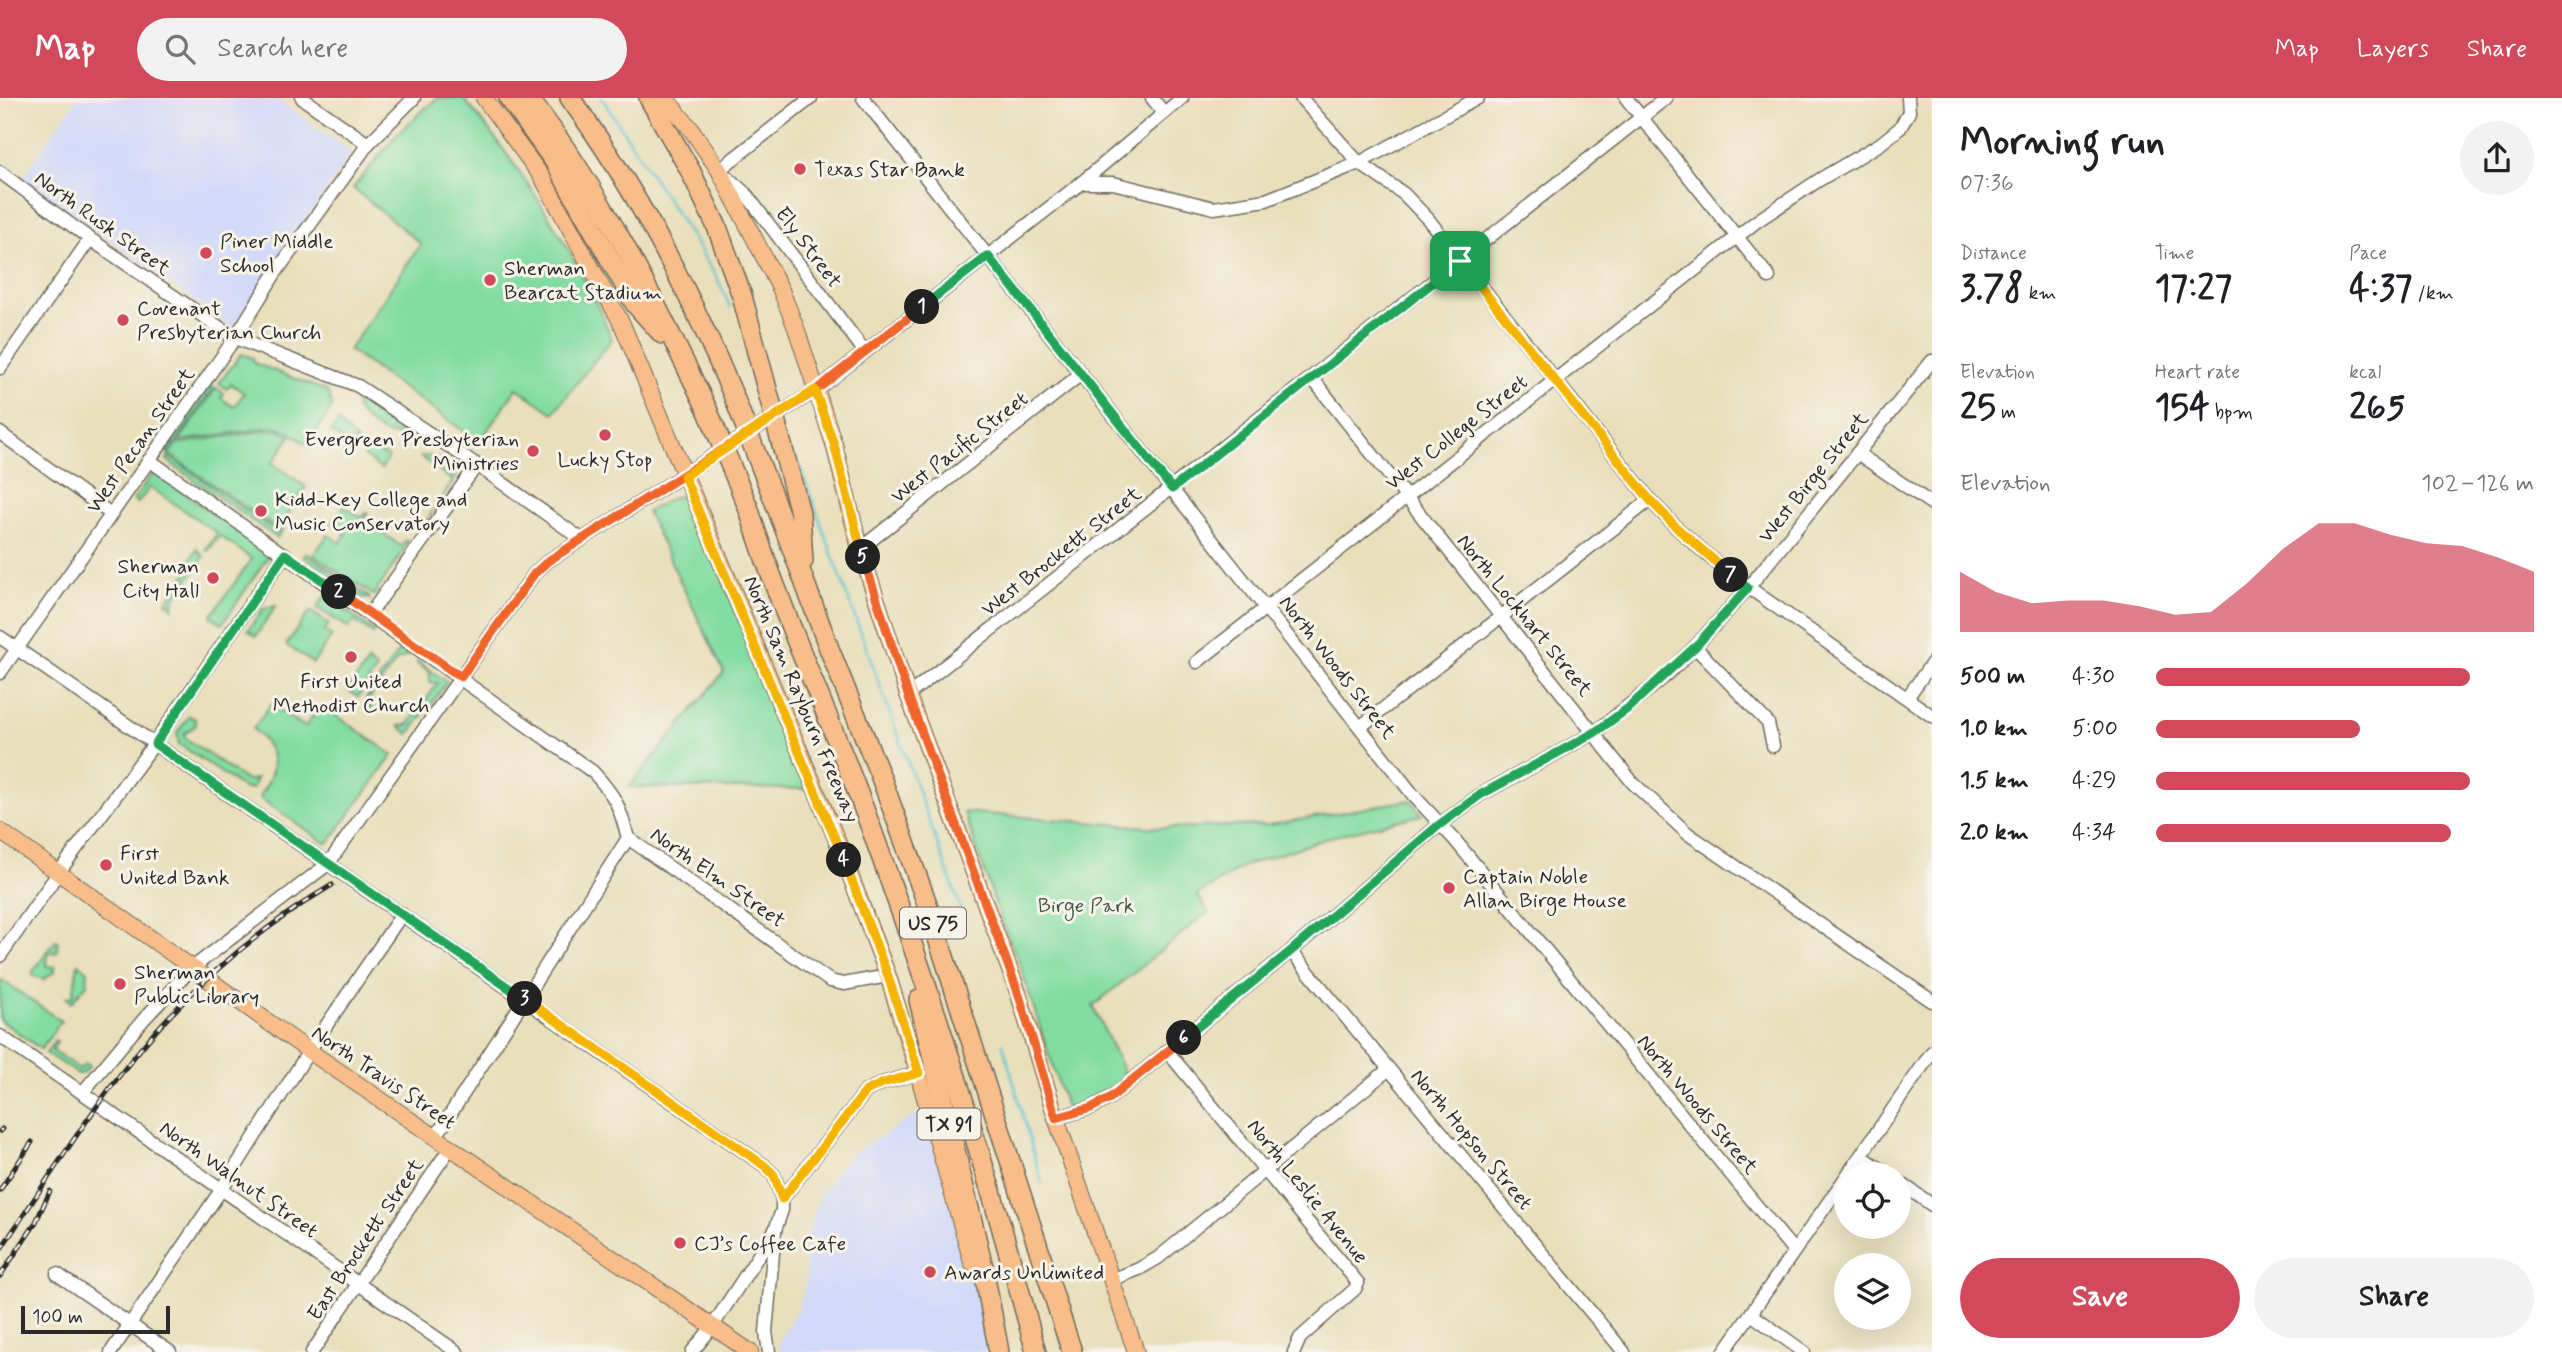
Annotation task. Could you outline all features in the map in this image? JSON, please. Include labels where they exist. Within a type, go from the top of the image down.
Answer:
[{"type":"highway","points":[[509,98],[555,162],[636,305],[678,350]]},
{"type":"highway","name":"North Sam Rayburn Freeway","points":[[528,98],[548,123],[614,229],[707,409],[748,507],[766,566],[856,786],[933,1005],[1007,1241],[1036,1352]]},
{"type":"highway","name":"North Sam Rayburn Freeway","points":[[570,98],[630,190],[676,269],[734,397],[925,898],[1072,1352]]},
{"type":"highway","points":[[649,98],[691,172],[717,227],[742,296],[800,513],[804,579]]},
{"type":"highway","name":"TX 91","points":[[895,897],[984,1267],[998,1352]]},
{"type":"main road","name":"North Sam Rayburn Freeway","points":[[484,98],[542,177],[622,324],[840,848],[888,976],[919,1073],[998,1352]]},
{"type":"main road","points":[[664,98],[691,129],[719,170],[781,290],[796,328],[834,444],[860,549],[908,695],[1019,995],[1056,1118],[1136,1352]]},
{"type":"main road","name":"North Travis Street","points":[[0,831],[309,1051],[750,1352]]},
{"type":"street","points":[[302,98],[368,144]]},
{"type":"street","name":"West Pecan Street","points":[[0,673],[235,338],[274,275],[368,144],[414,98]]},
{"type":"street","points":[[719,170],[811,98]]},
{"type":"street","name":"North Woods Street","points":[[863,98],[1439,825],[1454,839],[1794,1251]]},
{"type":"street","points":[[1152,98],[1164,113]]},
{"type":"street","points":[[82,1093],[144,1019],[191,969],[328,863],[534,574],[548,561],[580,538],[684,476],[815,390],[1081,183],[1182,98]]},
{"type":"street","points":[[1301,98],[1359,163],[1404,194],[1428,219],[1650,500],[1678,529],[1748,588],[1932,716]]},
{"type":"street","points":[[1081,183],[1113,183],[1214,208],[1266,200],[1359,163],[1478,98]]},
{"type":"street","points":[[1626,98],[1769,277]]},
{"type":"street","name":"West Brockett Street","points":[[908,695],[1666,98]]},
{"type":"street","name":"West College Street","points":[[1197,662],[1737,237],[1796,194],[1880,144],[1900,128],[1909,112],[1908,98]]},
{"type":"street","name":"Ely Street","points":[[719,170],[746,194],[865,352]]},
{"type":"street","name":"North Rusk Street","points":[[0,172],[90,239],[235,338],[358,386],[580,538]]},
{"type":"street","points":[[0,368],[90,239]]},
{"type":"street","name":"West Birge Street","points":[[1056,1118],[1091,1108],[1110,1098],[1291,951],[1439,825],[1480,795],[1594,733],[1627,709],[1695,647],[1748,588],[1932,361]]},
{"type":"street","name":"West Pacific Street","points":[[860,549],[1081,374]]},
{"type":"street","name":"North Lockhart Street","points":[[1312,378],[1633,783],[1687,833],[1932,1001]]},
{"type":"street","points":[[0,433],[111,514]]},
{"type":"street","points":[[1857,453],[1932,504]]},
{"type":"street","name":"North Elm Street","points":[[149,460],[593,772],[614,794],[628,838],[830,981],[844,984],[888,976]]},
{"type":"street","points":[[370,614],[477,465]]},
{"type":"street","points":[[1360,727],[1650,500]]},
{"type":"street","points":[[0,957],[59,872],[155,744],[285,554]]},
{"type":"street","points":[[0,637],[765,1166],[774,1175],[782,1199],[782,1210],[775,1230],[712,1327],[692,1352]]},
{"type":"street","points":[[1695,647],[1768,723],[1773,746]]},
{"type":"street","points":[[1907,698],[1932,663]]},
{"type":"street","points":[[435,1138],[628,838]]},
{"type":"street","points":[[111,1352],[402,914]]},
{"type":"street","name":"North Hopson Street","points":[[1291,951],[1624,1352]]},
{"type":"street","name":"North Walnut Street","points":[[0,1036],[457,1352]]},
{"type":"street","name":"North Leslie Avenue","points":[[1167,1051],[1358,1283],[1355,1289],[1300,1338],[1294,1352]]},
{"type":"street","points":[[1857,1162],[1932,1052]]},
{"type":"street","points":[[1111,1280],[1158,1258],[1389,1069]]},
{"type":"street","points":[[782,1199],[866,1091],[883,1083],[919,1073]]},
{"type":"street","name":"East Brockett Street","points":[[312,1352],[450,1148]]},
{"type":"street","points":[[1861,1156],[1870,1162]]},
{"type":"street","points":[[1911,1190],[1932,1205]]},
{"type":"street","points":[[1724,1352],[1834,1194]]},
{"type":"street","points":[[769,1352],[766,1332],[775,1230]]},
{"type":"street","points":[[57,1274],[170,1352]]},
{"type":"street","points":[[1751,1314],[1804,1352]]},
{"type":"shaded area","name":"Piner Middle School","points":[[77,98],[276,98],[352,153],[232,328],[23,178]]},
{"type":"shaded area","points":[[923,1111],[995,1352],[783,1352],[778,1344],[799,1306],[806,1284],[806,1241],[820,1194],[854,1153]]},
{"type":"green space","name":"Sherman Bearcat Stadium","points":[[437,98],[463,98],[506,153],[565,244],[612,339],[553,413],[517,388],[479,442],[349,350],[421,244],[353,188],[397,134]]},
{"type":"green space","points":[[241,354],[253,358],[254,363],[327,391],[331,409],[309,442],[306,444],[286,430],[273,427],[179,441],[216,388],[224,393],[221,398],[234,407],[244,393],[231,384],[227,389],[219,383]]},
{"type":"green space","points":[[211,384],[214,387],[168,453],[166,449]]},
{"type":"green space","points":[[357,402],[361,402],[399,429],[400,435],[387,434],[375,428],[356,409]]},
{"type":"green space","points":[[338,422],[357,444],[352,441],[349,445],[331,432]]},
{"type":"green space","points":[[279,430],[291,436],[272,463],[306,487],[288,514],[289,520],[281,532],[169,454],[176,444]]},
{"type":"green space","points":[[364,446],[389,457],[381,469],[364,456]]},
{"type":"green space","points":[[168,456],[280,534],[277,538],[177,468],[167,460]]},
{"type":"green space","points":[[427,456],[445,462],[456,477],[420,530],[453,481],[421,457]]},
{"type":"green space","points":[[153,474],[159,475],[270,554],[222,624],[211,616],[252,559],[220,536],[208,551],[206,549],[217,533],[150,487],[138,503],[135,502],[134,499]]},
{"type":"green space","points":[[680,496],[690,504],[812,789],[629,787],[724,672],[647,512]]},
{"type":"green space","points":[[344,506],[361,517],[368,512],[364,520],[401,546],[406,540],[409,542],[374,595],[313,555],[328,535],[340,543],[346,534],[332,523]]},
{"type":"green space","points":[[197,549],[204,557],[174,599],[173,608],[166,602],[190,568],[187,565]]},
{"type":"green space","points":[[306,553],[370,599],[361,597],[303,556]]},
{"type":"green space","points":[[325,596],[375,631],[373,634],[354,621],[349,628],[317,608]]},
{"type":"green space","points":[[276,606],[256,636],[248,630],[264,608]]},
{"type":"green space","points":[[310,611],[329,624],[324,631],[332,636],[313,663],[286,645]]},
{"type":"green space","points":[[400,649],[408,656],[397,660],[368,701],[374,703],[371,708],[365,704],[366,699]]},
{"type":"green space","points":[[417,661],[447,682],[409,734],[399,726],[408,725],[438,683],[430,682],[430,673],[417,664]]},
{"type":"green space","points":[[368,662],[377,669],[358,697],[348,690]]},
{"type":"green space","points":[[271,704],[305,727],[321,705],[393,755],[328,843],[261,799],[260,795],[270,777],[273,760],[267,745],[253,729]]},
{"type":"green space","points":[[189,716],[195,719],[196,725],[184,734],[185,738],[247,781],[256,779],[252,789],[245,789],[179,744],[177,733]]},
{"type":"green space","name":"Birge Park","points":[[1411,800],[1422,815],[1334,836],[1246,865],[1197,895],[1208,912],[1093,1006],[1127,1079],[1110,1094],[1072,1109],[1066,1107],[1018,959],[1000,917],[964,812],[1160,828],[1269,825]]},
{"type":"green space","points":[[56,940],[57,952],[48,953],[47,966],[55,967],[55,971],[44,979],[33,976],[32,973]]},
{"type":"green space","points":[[78,963],[88,971],[87,984],[71,1003],[66,997],[73,996]]},
{"type":"green space","points":[[2,980],[61,1021],[41,1049],[0,1020]]},
{"type":"green space","points":[[55,1040],[57,1042],[52,1050],[80,1069],[88,1064],[89,1067],[84,1073],[78,1074],[46,1053]]},
{"type":"waterway","points":[[602,98],[716,276],[730,307]]},
{"type":"waterway","points":[[798,460],[963,914]]},
{"type":"waterway","points":[[1003,1044],[1042,1184]]},
{"type":"railway","points":[[0,1250],[78,1133],[120,1075],[164,1022],[202,983],[243,947],[332,885]]},
{"type":"railway","points":[[0,1190],[32,1142]]},
{"type":"railway","points":[[0,1276],[35,1224],[50,1191]]},
{"type":"place","name":"Texas Star Bank","points":[[800,169]]},
{"type":"place","name":"Piner Middle School","points":[[206,253]]},
{"type":"place","name":"Sherman Bearcat Stadium","points":[[490,280]]},
{"type":"place","name":"Covenant Presbyterian Church","points":[[123,320]]},
{"type":"place","name":"Lucky Stop","points":[[605,435]]},
{"type":"place","name":"Evergreen Presbyterian Ministries","points":[[533,451]]},
{"type":"place","name":"Kidd-Key College and Music Conservatory","points":[[261,511]]},
{"type":"place","name":"Sherman City Hall","points":[[213,578]]},
{"type":"place","name":"First United Methodist Church","points":[[351,657]]},
{"type":"place","name":"First United Bank","points":[[106,865]]},
{"type":"place","name":"Captain Noble Allan Birge House","points":[[1449,888]]},
{"type":"place","name":"Sherman Public Library","points":[[120,984]]},
{"type":"place","name":"CJ’s Coffee Cafe","points":[[680,1243]]},
{"type":"place","name":"Awards Unlimited","points":[[930,1272]]},
{"type":"route","points":[[1460,261],[1172,489],[988,256],[815,390],[815,391],[768,421],[684,476],[580,538],[548,561],[534,574],[461,677],[285,554],[155,744],[765,1166],[774,1175],[782,1199],[866,1091],[883,1083],[919,1073],[888,976],[840,848],[684,476],[815,390],[834,444],[860,549],[908,695],[1019,995],[1056,1118],[1091,1108],[1110,1098],[1291,951],[1439,825],[1480,795],[1594,733],[1627,709],[1695,647],[1748,588],[1678,529],[1650,500],[1460,261]]}]
